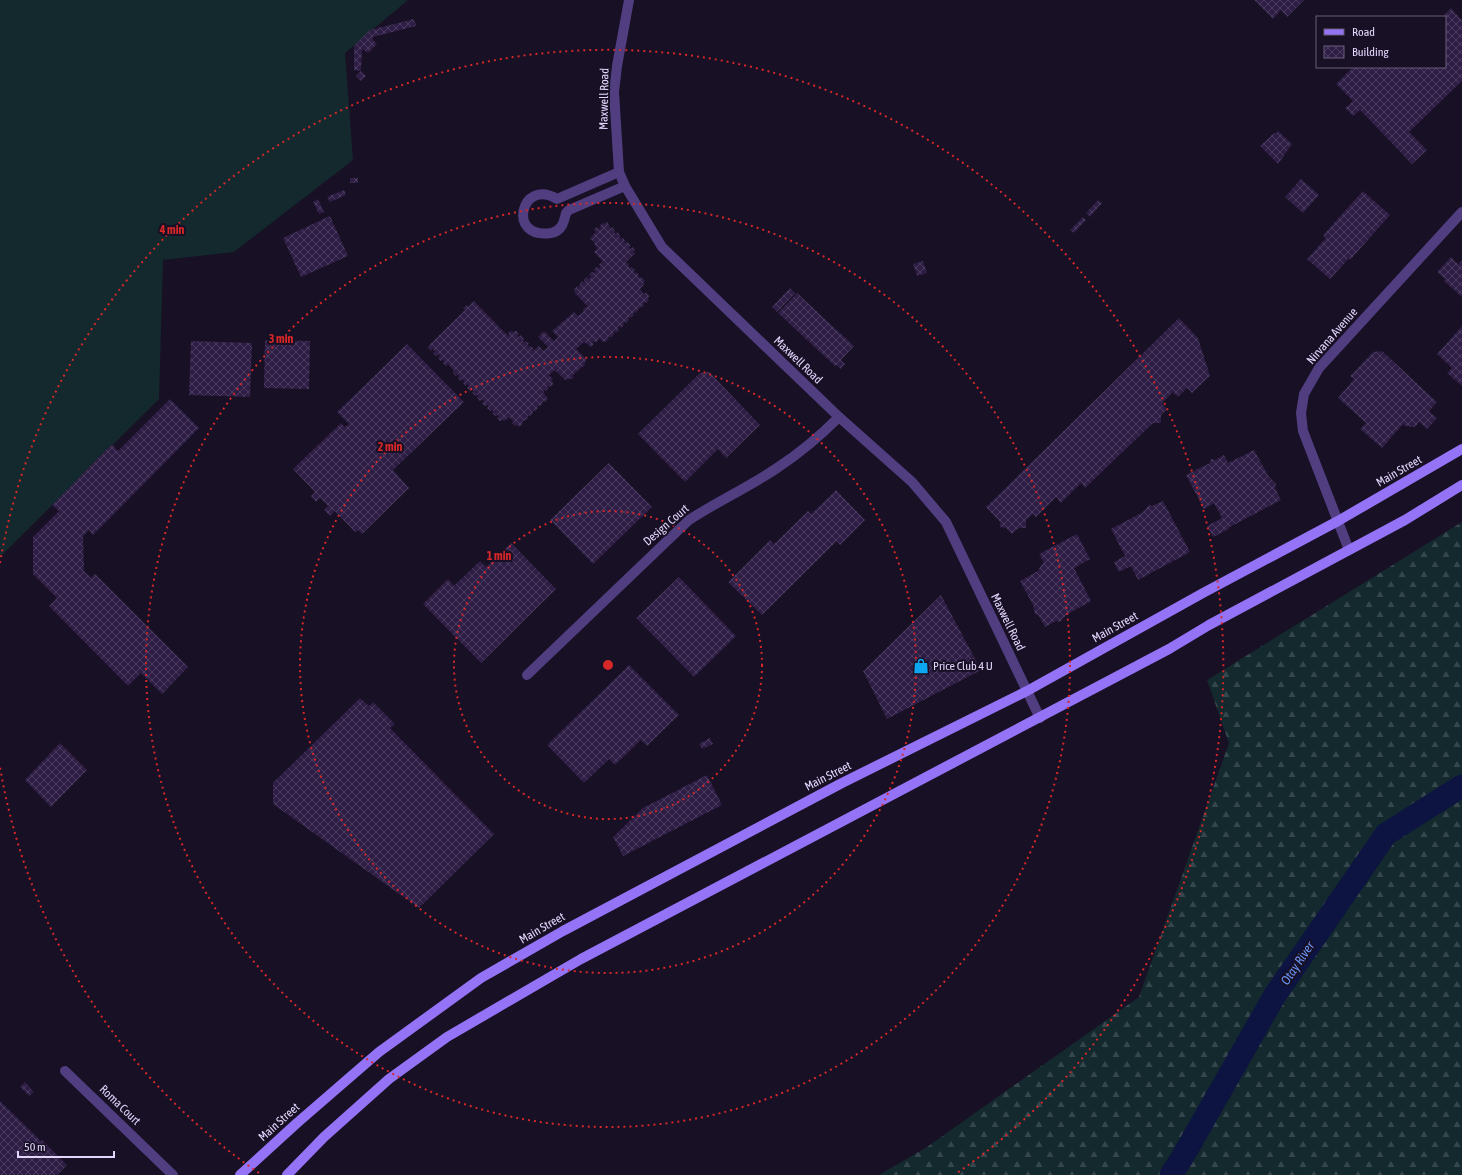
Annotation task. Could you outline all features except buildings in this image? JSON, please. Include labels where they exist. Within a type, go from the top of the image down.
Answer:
[{"type":"main road","name":"Main Street","points":[[240,1175],[379,1052],[481,978],[563,931],[836,786],[1027,691],[1203,593],[1338,521],[1462,449]]},
{"type":"main road","points":[[287,1175],[324,1136],[389,1079],[447,1037],[580,959],[1169,649],[1209,624],[1405,520],[1462,485]]},
{"type":"street","name":"Maxwell Road","points":[[630,0],[617,66],[614,92],[618,172],[625,186],[662,247],[839,417],[912,482],[946,522],[1040,718]]},
{"type":"street","points":[[618,172],[557,199],[546,194],[534,196],[529,200],[523,210],[522,217],[524,222],[529,230],[540,234],[555,232],[564,223],[566,212],[569,210],[625,186]]},
{"type":"street","name":"Nirvana Avenue","points":[[1349,550],[1303,430],[1301,413],[1304,394],[1319,368],[1462,212]]},
{"type":"street","name":"Design Court","points":[[527,675],[690,520],[709,507],[777,468],[817,439],[839,417]]},
{"type":"street","name":"Roma Court","points":[[65,1071],[173,1175]]},
{"type":"green space","points":[[0,0],[408,0],[345,53],[353,160],[234,252],[163,260],[159,399],[0,557]]},
{"type":"green space","points":[[1462,522],[1462,1175],[879,1175],[927,1147],[1139,997],[1229,743],[1207,680]]},
{"type":"waterway","name":"Otay River","points":[[1171,1175],[1275,995],[1386,834],[1462,786]]},
{"type":"place","name":"Price Club 4 U","points":[[921,666]]}]
